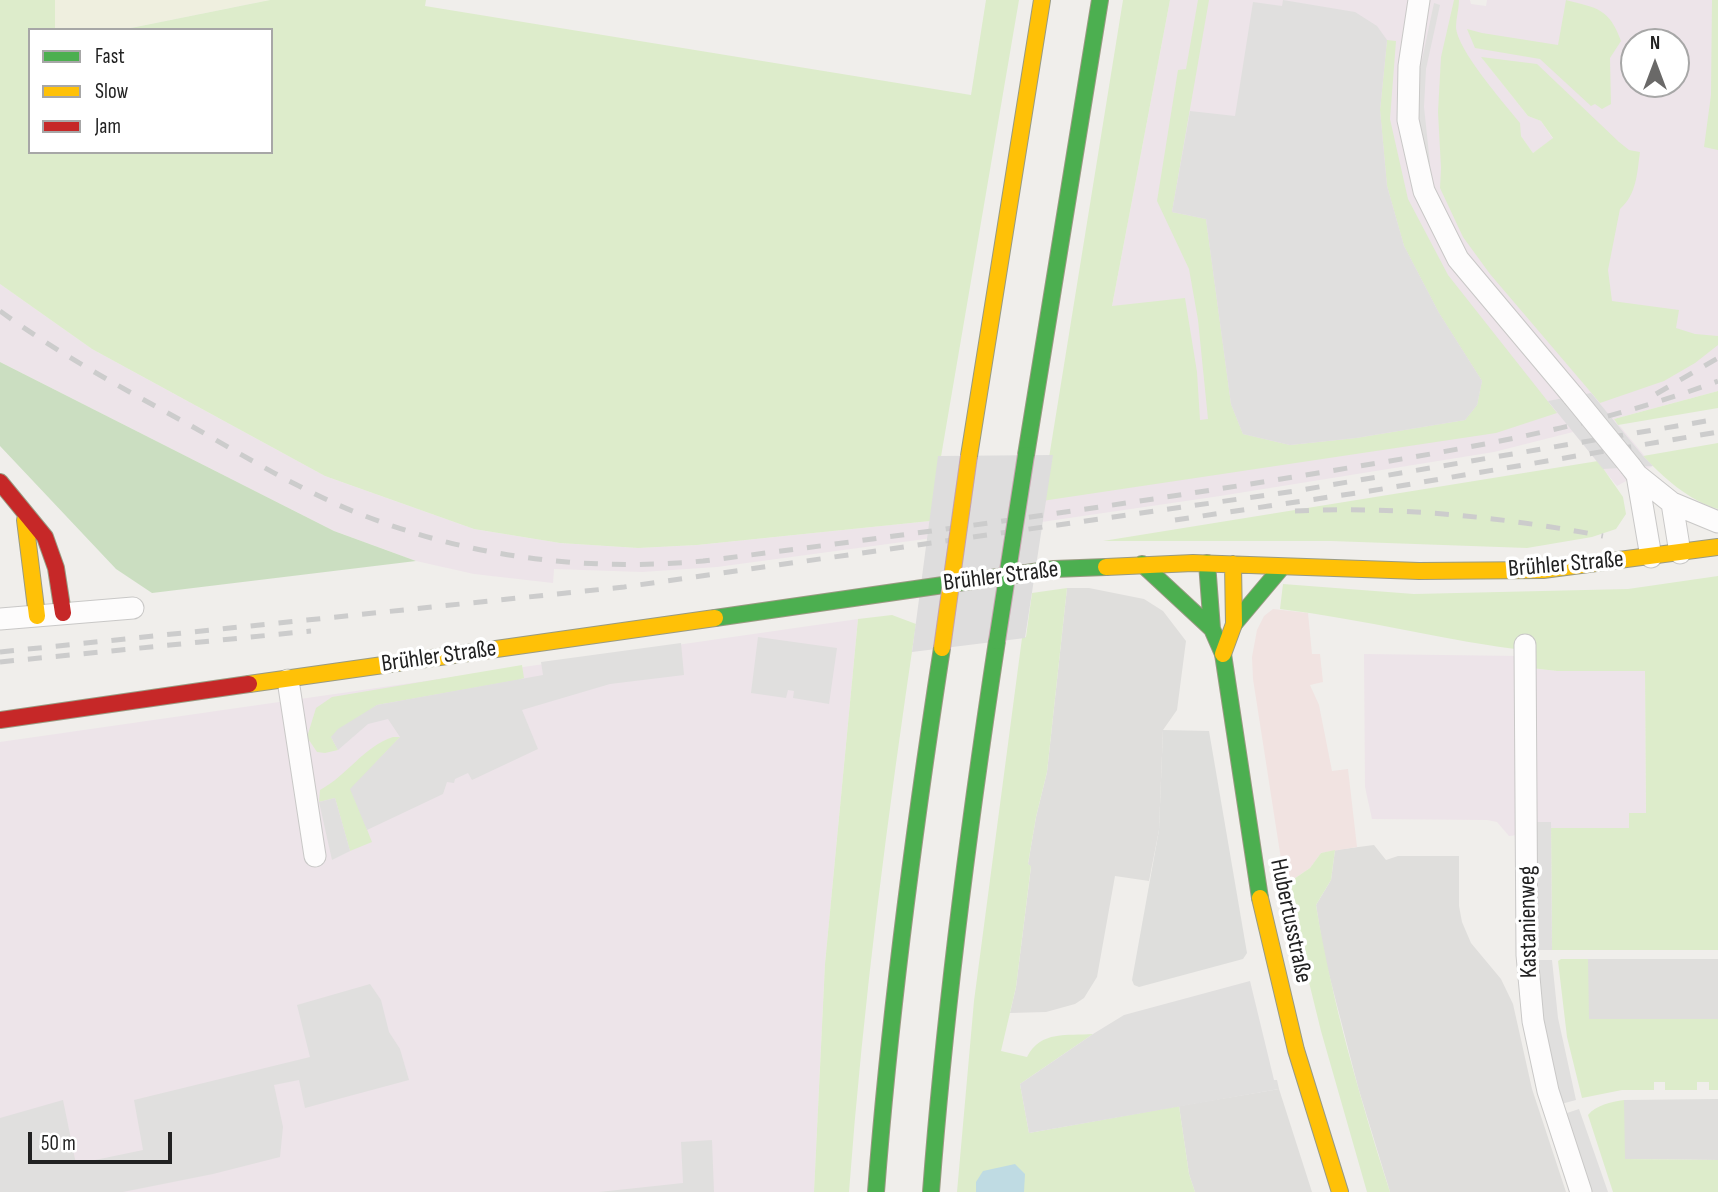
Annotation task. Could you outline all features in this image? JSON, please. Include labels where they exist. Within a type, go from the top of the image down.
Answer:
[{"type":"main road","points":[[876,1192],[881,1107],[911,847],[968,456],[1042,0]]},
{"type":"main road","points":[[931,1192],[937,1104],[964,857],[1100,0]]},
{"type":"main road","points":[[0,482],[45,537],[56,568],[63,613]]},
{"type":"main road","points":[[24,513],[37,616]]},
{"type":"main road","name":"Brühler Straße","points":[[0,720],[1054,569],[1207,563],[1419,571],[1543,570],[1718,547]]},
{"type":"main road","name":"Hubertusstraße","points":[[1207,563],[1212,629],[1223,654],[1256,883],[1296,1050],[1340,1192]]},
{"type":"main road","points":[[1142,564],[1212,629]]},
{"type":"main road","name":"Hubertusstraße","points":[[1223,654],[1234,624],[1233,564]]},
{"type":"main road","points":[[1234,624],[1282,567]]},
{"type":"street","points":[[1419,0],[1409,66],[1408,120],[1424,191],[1458,259],[1634,471],[1672,503],[1718,522]]},
{"type":"street","points":[[1634,471],[1651,557]]},
{"type":"street","points":[[1672,503],[1680,553]]},
{"type":"street","points":[[0,620],[134,608]]},
{"type":"street","name":"Kastanienweg","points":[[1525,645],[1527,955],[1533,1021],[1548,1091],[1581,1192]]},
{"type":"street","points":[[288,680],[315,856]]},
{"type":"shaded area","points":[[1170,0],[1470,0],[1471,4],[1486,6],[1487,0],[1718,0],[1718,391],[1614,419],[1653,466],[1617,486],[1573,432],[1494,452],[1220,496],[717,567],[642,572],[554,569],[553,583],[474,574],[416,561],[334,531],[0,362],[0,284],[92,349],[325,476],[474,529],[560,543],[638,548],[697,545],[930,521],[1042,501],[1112,306]],"holes":[[[1482,58],[1619,142],[1515,228],[1520,135],[1533,153],[1553,139],[1541,121],[1528,116]]]},
{"type":"shaded area","points":[[1283,0],[1355,12],[1377,26],[1387,40],[1380,110],[1387,186],[1404,246],[1439,313],[1482,381],[1477,405],[1465,420],[1356,438],[1290,445],[1243,434],[1231,404],[1206,219],[1172,212],[1190,111],[1235,116],[1253,2],[1282,6]]},
{"type":"shaded area","points":[[1434,3],[1440,5],[1426,69],[1424,107],[1430,164],[1425,165],[1418,107],[1420,69]]},
{"type":"shaded area","points":[[1067,588],[1089,588],[1144,599],[1163,611],[1186,641],[1177,710],[1163,730],[1159,830],[1149,881],[1115,876],[1097,977],[1084,998],[1075,1004],[1046,1012],[1010,1013],[1016,987],[1031,867],[1028,864],[1047,772]]},
{"type":"shaded area","points":[[1273,609],[1308,613],[1312,654],[1320,654],[1323,682],[1310,685],[1319,705],[1332,771],[1348,769],[1357,847],[1321,853],[1310,868],[1285,885],[1253,679],[1252,657],[1257,630],[1264,616]]},
{"type":"shaded area","points":[[858,619],[825,964],[814,1192],[0,1192],[0,742]]},
{"type":"shaded area","points":[[758,637],[837,648],[829,704],[793,698],[794,691],[788,690],[786,698],[751,693]]},
{"type":"shaded area","points":[[681,643],[684,675],[610,684],[522,710],[538,749],[472,780],[468,773],[455,779],[454,783],[447,782],[443,794],[367,830],[350,789],[400,737],[388,719],[368,724],[338,750],[331,737],[338,729],[377,705],[543,675],[541,662]]},
{"type":"shaded area","points":[[1364,654],[1520,656],[1518,835],[1509,836],[1497,822],[1487,820],[1372,819],[1365,787]]},
{"type":"shaded area","points":[[1531,668],[1557,671],[1645,671],[1646,813],[1629,828],[1551,828],[1550,822],[1534,822]]},
{"type":"shaded area","points":[[1163,730],[1209,731],[1247,953],[1243,959],[1139,987],[1134,985],[1132,980],[1159,830]]},
{"type":"shaded area","points":[[335,798],[350,851],[332,860],[319,802]]},
{"type":"shaded area","points":[[1534,822],[1551,822],[1552,950],[1535,950]]},
{"type":"shaded area","points":[[1374,845],[1386,860],[1398,856],[1459,856],[1459,906],[1462,922],[1471,943],[1501,979],[1513,1004],[1532,1089],[1566,1192],[1390,1192],[1358,1087],[1324,955],[1316,905],[1331,880],[1335,850]]},
{"type":"shaded area","points":[[1588,959],[1718,959],[1718,1019],[1588,1019]]},
{"type":"shaded area","points":[[1536,960],[1552,960],[1558,1018],[1576,1100],[1561,1104],[1542,1019]]},
{"type":"shaded area","points":[[1250,981],[1274,1080],[1277,1080],[1279,1089],[1029,1133],[1020,1084],[1124,1015]]},
{"type":"shaded area","points":[[370,984],[381,1000],[389,1032],[400,1049],[409,1080],[305,1108],[299,1080],[274,1085],[283,1127],[280,1157],[123,1192],[0,1192],[0,1118],[63,1100],[76,1164],[143,1150],[134,1100],[310,1057],[297,1005]]},
{"type":"shaded area","points":[[1279,1089],[1312,1192],[1195,1192],[1189,1174],[1179,1106]]},
{"type":"shaded area","points":[[1718,1099],[1718,1160],[1624,1159],[1624,1100]]},
{"type":"shaded area","points":[[1579,1109],[1608,1192],[1590,1192],[1564,1114]]},
{"type":"shaded area","points":[[712,1140],[714,1192],[599,1192],[683,1183],[681,1142]]},
{"type":"green space","points":[[0,0],[55,0],[55,28],[28,28],[28,154],[273,154],[273,28],[131,28],[270,0],[426,0],[425,6],[971,95],[986,0],[1019,0],[930,521],[697,545],[638,548],[560,543],[474,529],[325,476],[92,349],[0,284]]},
{"type":"green space","points":[[55,0],[270,0],[131,28],[55,28]]},
{"type":"green space","points":[[1123,0],[1170,0],[1112,306],[1185,298],[1197,372],[1200,420],[1208,419],[1198,320],[1189,269],[1157,201],[1178,70],[1186,69],[1198,0],[1209,0],[1172,212],[1206,219],[1231,404],[1243,434],[1290,445],[1356,438],[1465,420],[1477,405],[1482,381],[1439,313],[1404,246],[1387,186],[1380,110],[1387,40],[1396,41],[1390,119],[1408,199],[1448,275],[1557,413],[1496,433],[1042,501]]},
{"type":"green space","points":[[1454,0],[1459,0],[1456,27],[1464,49],[1520,123],[1521,136],[1533,153],[1553,138],[1541,121],[1528,116],[1481,57],[1537,64],[1619,142],[1629,150],[1640,152],[1633,190],[1620,209],[1608,270],[1612,301],[1679,310],[1676,328],[1695,334],[1718,336],[1718,345],[1695,363],[1664,381],[1600,403],[1490,274],[1463,237],[1440,188],[1438,112],[1441,57]]},
{"type":"green space","points":[[1566,0],[1601,11],[1612,22],[1620,43],[1610,58],[1611,104],[1602,109],[1595,104],[1591,106],[1540,59],[1475,48],[1467,29],[1482,33],[1558,45]]},
{"type":"green space","points":[[1712,0],[1718,0],[1718,150],[1704,147],[1711,95]]},
{"type":"green space","points":[[0,362],[334,531],[416,561],[152,593],[116,569],[0,446]]},
{"type":"green space","points":[[1718,391],[1718,408],[1618,425],[1614,419]]},
{"type":"green space","points":[[1718,443],[1718,509],[1677,487],[1643,456]]},
{"type":"green space","points":[[1598,461],[1623,497],[1626,514],[1616,529],[1592,537],[1527,548],[1331,541],[1103,541]]},
{"type":"green space","points":[[1718,576],[1718,950],[1552,950],[1551,828],[1629,828],[1629,813],[1646,813],[1645,671],[1557,671],[1531,668],[1530,651],[1280,609],[1283,584],[1414,594],[1628,589]]},
{"type":"green space","points":[[1067,588],[1047,772],[1028,864],[1031,866],[1016,987],[1001,1051],[1027,1057],[1033,1048],[1047,1038],[1093,1034],[1020,1084],[1029,1133],[1179,1106],[1189,1174],[1195,1192],[957,1192],[974,1001],[1022,638],[1026,637],[1032,593]]},
{"type":"green space","points":[[892,615],[916,624],[877,908],[849,1192],[814,1192],[825,964],[858,619]]},
{"type":"green space","points":[[522,665],[524,678],[518,680],[377,705],[331,737],[338,750],[317,752],[307,737],[316,708],[332,697]]},
{"type":"green space","points":[[393,737],[400,737],[351,789],[372,842],[350,851],[335,798],[319,802],[320,790],[373,747]]},
{"type":"green space","points":[[1335,850],[1331,880],[1316,905],[1348,1050],[1390,1192],[1367,1192],[1321,1031],[1285,885],[1310,868],[1321,853]]},
{"type":"green space","points":[[1588,959],[1589,1019],[1718,1019],[1718,1090],[1709,1090],[1709,1082],[1697,1082],[1697,1090],[1665,1090],[1665,1082],[1654,1082],[1654,1090],[1622,1090],[1582,1098],[1567,1037],[1558,961]]},
{"type":"green space","points":[[1624,1100],[1625,1159],[1718,1160],[1718,1192],[1613,1192],[1588,1115],[1599,1106]]},
{"type":"water","points":[[1015,1164],[1025,1174],[1024,1192],[976,1192],[976,1182],[983,1171]]},
{"type":"pier","points":[[1591,393],[1653,466],[1603,469],[1548,401]]},
{"type":"pier","points":[[1053,455],[1025,638],[912,652],[938,456]]},
{"type":"railway","points":[[0,311],[115,384],[333,503],[397,527],[483,550],[526,558],[614,564],[703,561],[927,532],[1300,476],[1512,439],[1616,414],[1718,381]]},
{"type":"railway","points":[[1656,394],[1718,358]]},
{"type":"railway","points":[[0,652],[624,587],[1295,491],[1718,419]]},
{"type":"railway","points":[[1175,520],[1370,491],[1718,432]]},
{"type":"railway","points":[[1295,511],[1372,510],[1450,514],[1603,536]]},
{"type":"railway","points":[[0,662],[311,631]]},
{"type":"traffic: fast","points":[[1026,455],[1100,0]]},
{"type":"traffic: fast","points":[[997,641],[1026,455]]},
{"type":"traffic: fast","points":[[1207,563],[1212,629],[1223,654],[1260,898]]},
{"type":"traffic: fast","points":[[1142,564],[1212,629]]},
{"type":"traffic: fast","points":[[715,618],[1054,569],[1106,567]]},
{"type":"traffic: fast","points":[[1234,624],[1282,567]]},
{"type":"traffic: fast","points":[[931,1192],[959,916],[997,641]]},
{"type":"traffic: fast","points":[[876,1192],[904,920],[942,648]]},
{"type":"traffic: slow","points":[[969,456],[1042,0]]},
{"type":"traffic: slow","points":[[942,648],[969,456]]},
{"type":"traffic: slow","points":[[25,520],[37,616]]},
{"type":"traffic: slow","points":[[1106,567],[1193,563],[1419,571],[1543,570],[1718,547]]},
{"type":"traffic: slow","points":[[1223,654],[1234,624],[1233,564]]},
{"type":"traffic: slow","points":[[249,684],[715,618]]},
{"type":"traffic: slow","points":[[1260,898],[1296,1050],[1340,1192]]},
{"type":"traffic: jam","points":[[0,482],[45,537],[56,568],[63,613]]},
{"type":"traffic: jam","points":[[0,720],[249,684]]}]
